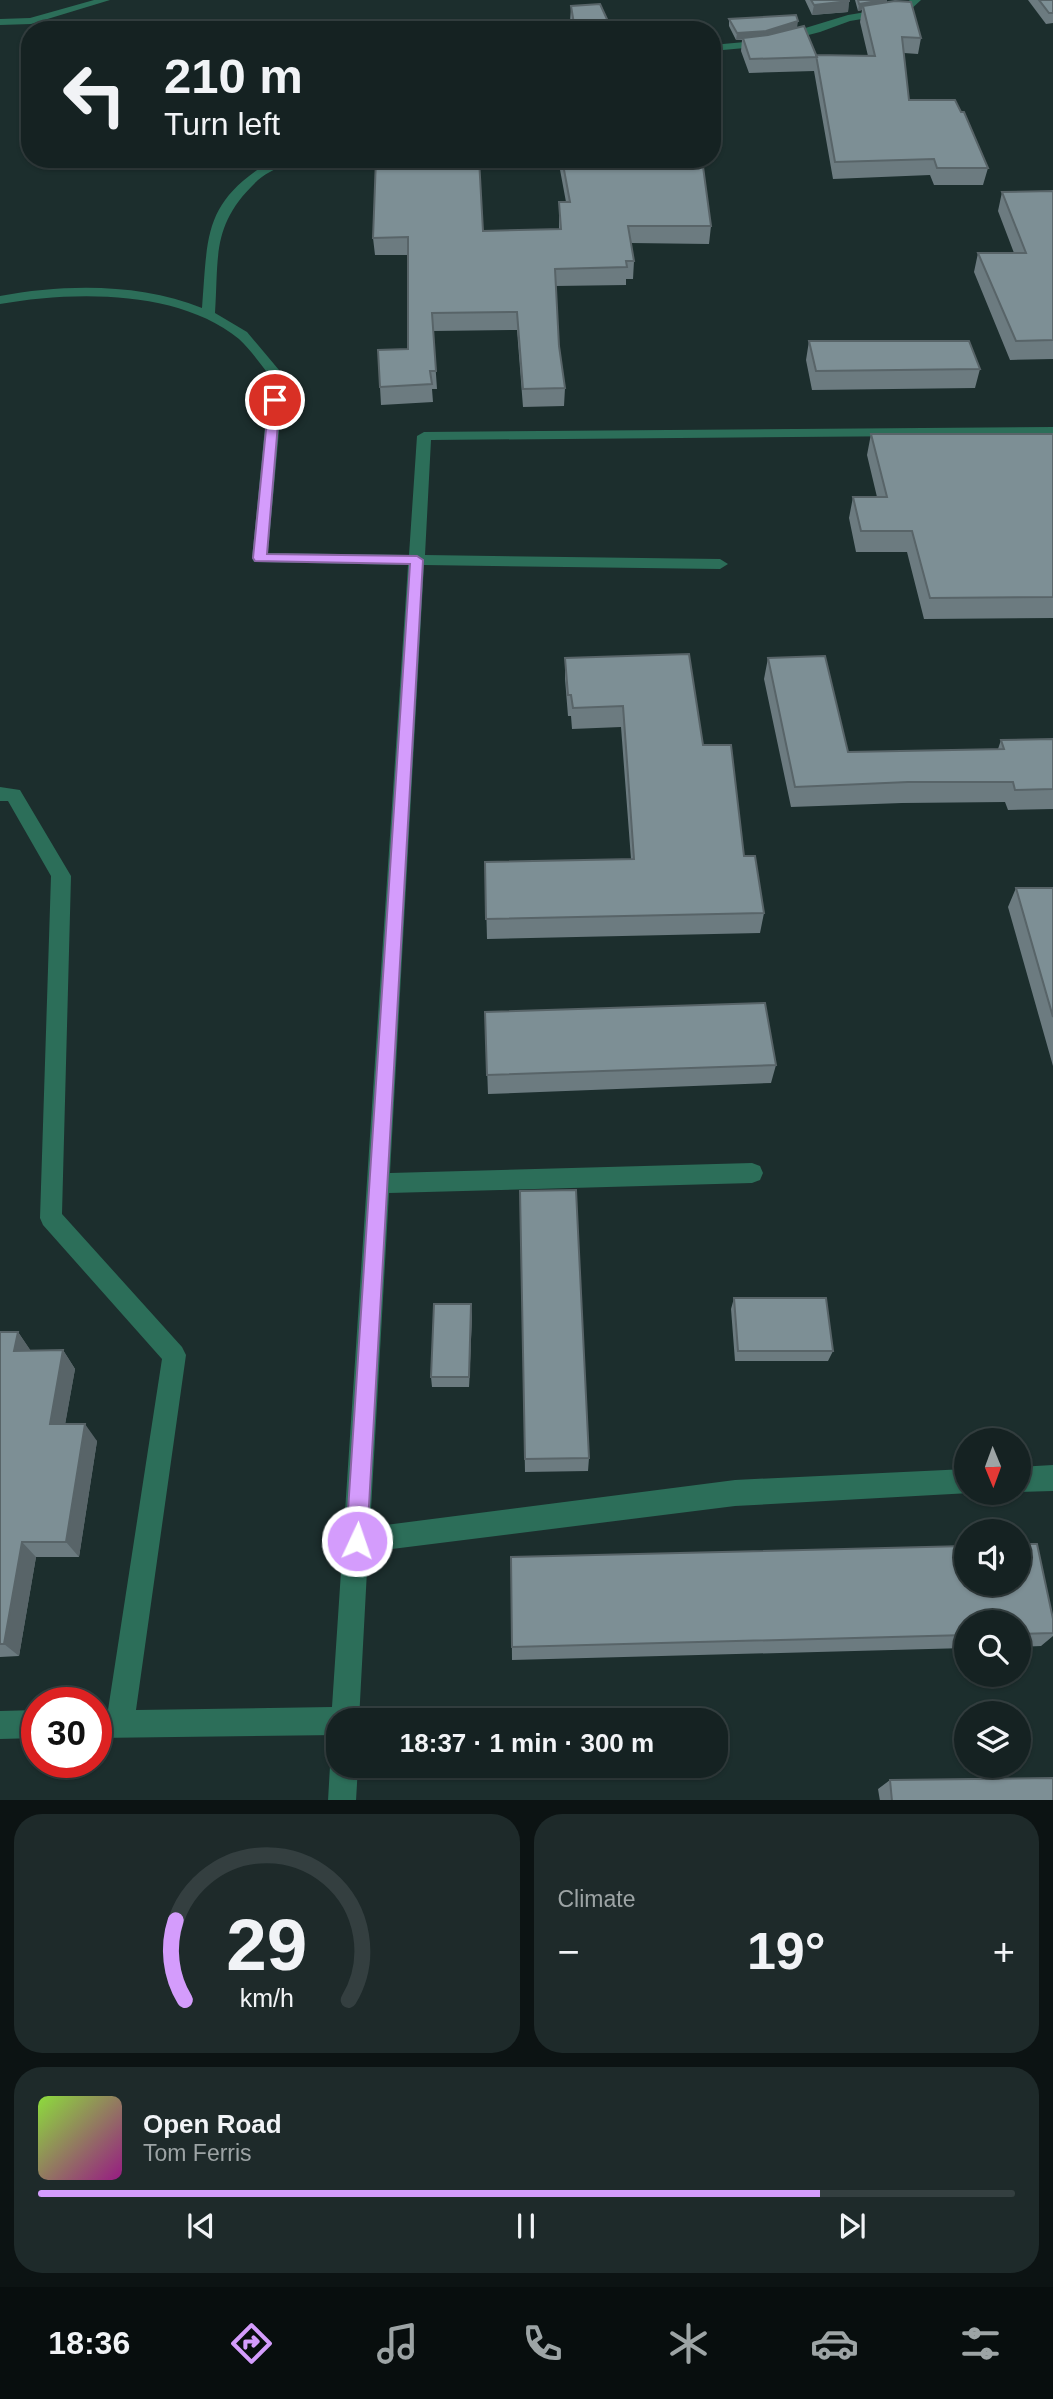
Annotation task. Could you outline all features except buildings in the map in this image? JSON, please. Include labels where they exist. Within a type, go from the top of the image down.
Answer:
[{"type":"street","points":[[32,21],[105,0]]},
{"type":"street","points":[[721,47],[766,43],[816,30],[848,18],[905,9],[916,0]]},
{"type":"street","points":[[0,22],[21,21]]},
{"type":"street","points":[[208,314],[214,234],[220,217],[255,176],[268,168]]},
{"type":"street","points":[[0,300],[26,293],[112,292],[179,305],[208,314],[242,335],[277,376],[260,558],[720,564]]},
{"type":"street","points":[[346,1708],[424,436],[1053,431]]},
{"type":"street","points":[[0,794],[14,794],[61,876],[51,1218],[174,1355],[112,1701]]},
{"type":"street","points":[[379,1183],[752,1174]]},
{"type":"street","points":[[1031,1479],[1053,1478]]},
{"type":"street","points":[[357,1541],[734,1493],[954,1483]]},
{"type":"street","points":[[112,1723],[326,1721]]},
{"type":"street","points":[[0,1724],[21,1724]]},
{"type":"street","points":[[342,1800],[343,1778]]},
{"type":"route","points":[[275,400],[260,558],[417,560],[357,1541]]}]
